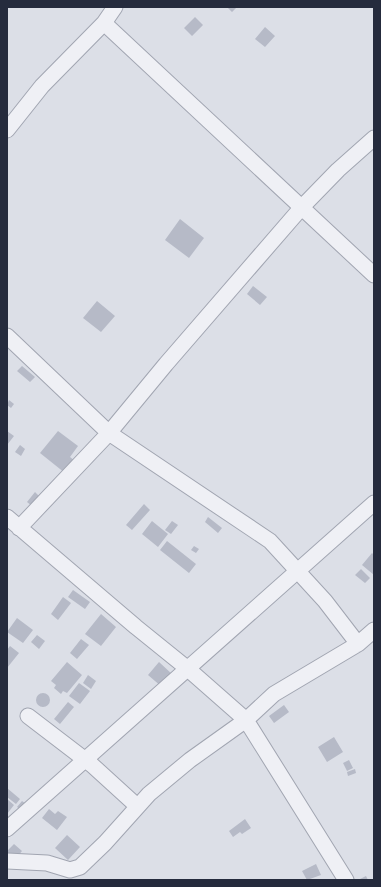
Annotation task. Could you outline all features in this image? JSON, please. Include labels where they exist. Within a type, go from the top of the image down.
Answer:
[{"type":"street","points":[[7,130],[42,86],[104,23],[115,7]]},
{"type":"street","points":[[104,23],[374,275]]},
{"type":"street","points":[[19,528],[109,433],[166,364],[302,207],[338,170],[374,138]]},
{"type":"street","points":[[7,336],[109,433],[270,541],[325,601],[358,644]]},
{"type":"street","points":[[7,829],[374,502]]},
{"type":"street","points":[[7,518],[136,627],[188,668],[246,720],[346,880]]},
{"type":"street","points":[[7,861],[47,863],[70,870],[80,867],[105,843],[137,806],[190,760],[246,720],[274,694],[358,644],[374,630]]},
{"type":"street","points":[[28,716],[86,759],[137,806]]},
{"type":"building","points":[[227,7],[237,7],[232,12]]},
{"type":"building","points":[[195,17],[203,25],[192,36],[184,28]]},
{"type":"building","points":[[265,27],[275,36],[265,47],[255,39]]},
{"type":"building","points":[[180,219],[204,238],[189,258],[165,240]]},
{"type":"building","points":[[253,286],[267,297],[260,305],[247,294]]},
{"type":"building","points":[[97,301],[115,316],[101,332],[83,318]]},
{"type":"building","points":[[22,366],[35,377],[30,382],[17,371]]},
{"type":"building","points":[[9,400],[14,404],[11,408],[7,405]]},
{"type":"building","points":[[7,431],[14,436],[7,445]]},
{"type":"building","points":[[58,431],[78,446],[70,457],[75,461],[65,473],[40,453]]},
{"type":"building","points":[[20,445],[25,449],[21,456],[15,452]]},
{"type":"building","points":[[35,492],[40,497],[32,506],[27,502]]},
{"type":"building","points":[[144,504],[150,510],[132,530],[126,525]]},
{"type":"building","points":[[208,517],[222,528],[218,533],[205,522]]},
{"type":"building","points":[[152,521],[168,534],[158,547],[142,534]]},
{"type":"building","points":[[172,521],[178,525],[171,534],[165,530]]},
{"type":"building","points":[[167,541],[196,564],[189,573],[160,550]]},
{"type":"building","points":[[194,546],[199,549],[196,553],[191,550]]},
{"type":"building","points":[[372,553],[374,555],[374,575],[362,565]]},
{"type":"building","points":[[361,569],[370,578],[365,583],[355,575]]},
{"type":"building","points":[[73,590],[90,602],[85,609],[68,597]]},
{"type":"building","points":[[63,597],[71,603],[58,620],[51,614]]},
{"type":"building","points":[[101,614],[116,627],[101,646],[85,634]]},
{"type":"building","points":[[17,618],[33,630],[23,643],[7,632]]},
{"type":"building","points":[[37,635],[45,641],[39,649],[31,642]]},
{"type":"building","points":[[81,639],[89,645],[77,659],[70,653]]},
{"type":"building","points":[[10,646],[19,653],[7,668],[7,650]]},
{"type":"building","points":[[67,662],[82,675],[67,693],[63,691],[61,694],[54,688],[56,685],[51,681]]},
{"type":"building","points":[[159,662],[173,675],[162,687],[148,675]]},
{"type":"building","points":[[88,675],[96,681],[91,689],[83,683]]},
{"type":"building","points":[[79,683],[90,691],[80,704],[69,696]]},
{"type":"building","points":[[43,693],[48,695],[50,700],[48,705],[43,707],[38,705],[36,700],[38,695]]},
{"type":"building","points":[[68,702],[74,707],[60,724],[54,719]]},
{"type":"building","points":[[284,705],[289,712],[274,723],[269,716]]},
{"type":"building","points":[[334,737],[343,752],[327,762],[318,747]]},
{"type":"building","points":[[349,760],[353,768],[347,771],[343,763]]},
{"type":"building","points":[[355,769],[356,773],[348,776],[347,772]]},
{"type":"building","points":[[7,788],[20,799],[16,804],[7,797]]},
{"type":"building","points":[[7,799],[14,805],[7,814]]},
{"type":"building","points":[[22,801],[36,811],[32,817],[17,807]]},
{"type":"building","points":[[49,809],[55,814],[58,811],[67,817],[57,830],[42,818]]},
{"type":"building","points":[[245,819],[251,828],[242,834],[240,832],[233,837],[229,831]]},
{"type":"building","points":[[67,835],[80,847],[68,860],[55,848]]},
{"type":"building","points":[[14,844],[22,851],[10,865],[7,862],[7,851]]},
{"type":"building","points":[[316,864],[321,875],[307,880],[302,871]]},
{"type":"building","points":[[366,876],[368,880],[358,880]]}]
